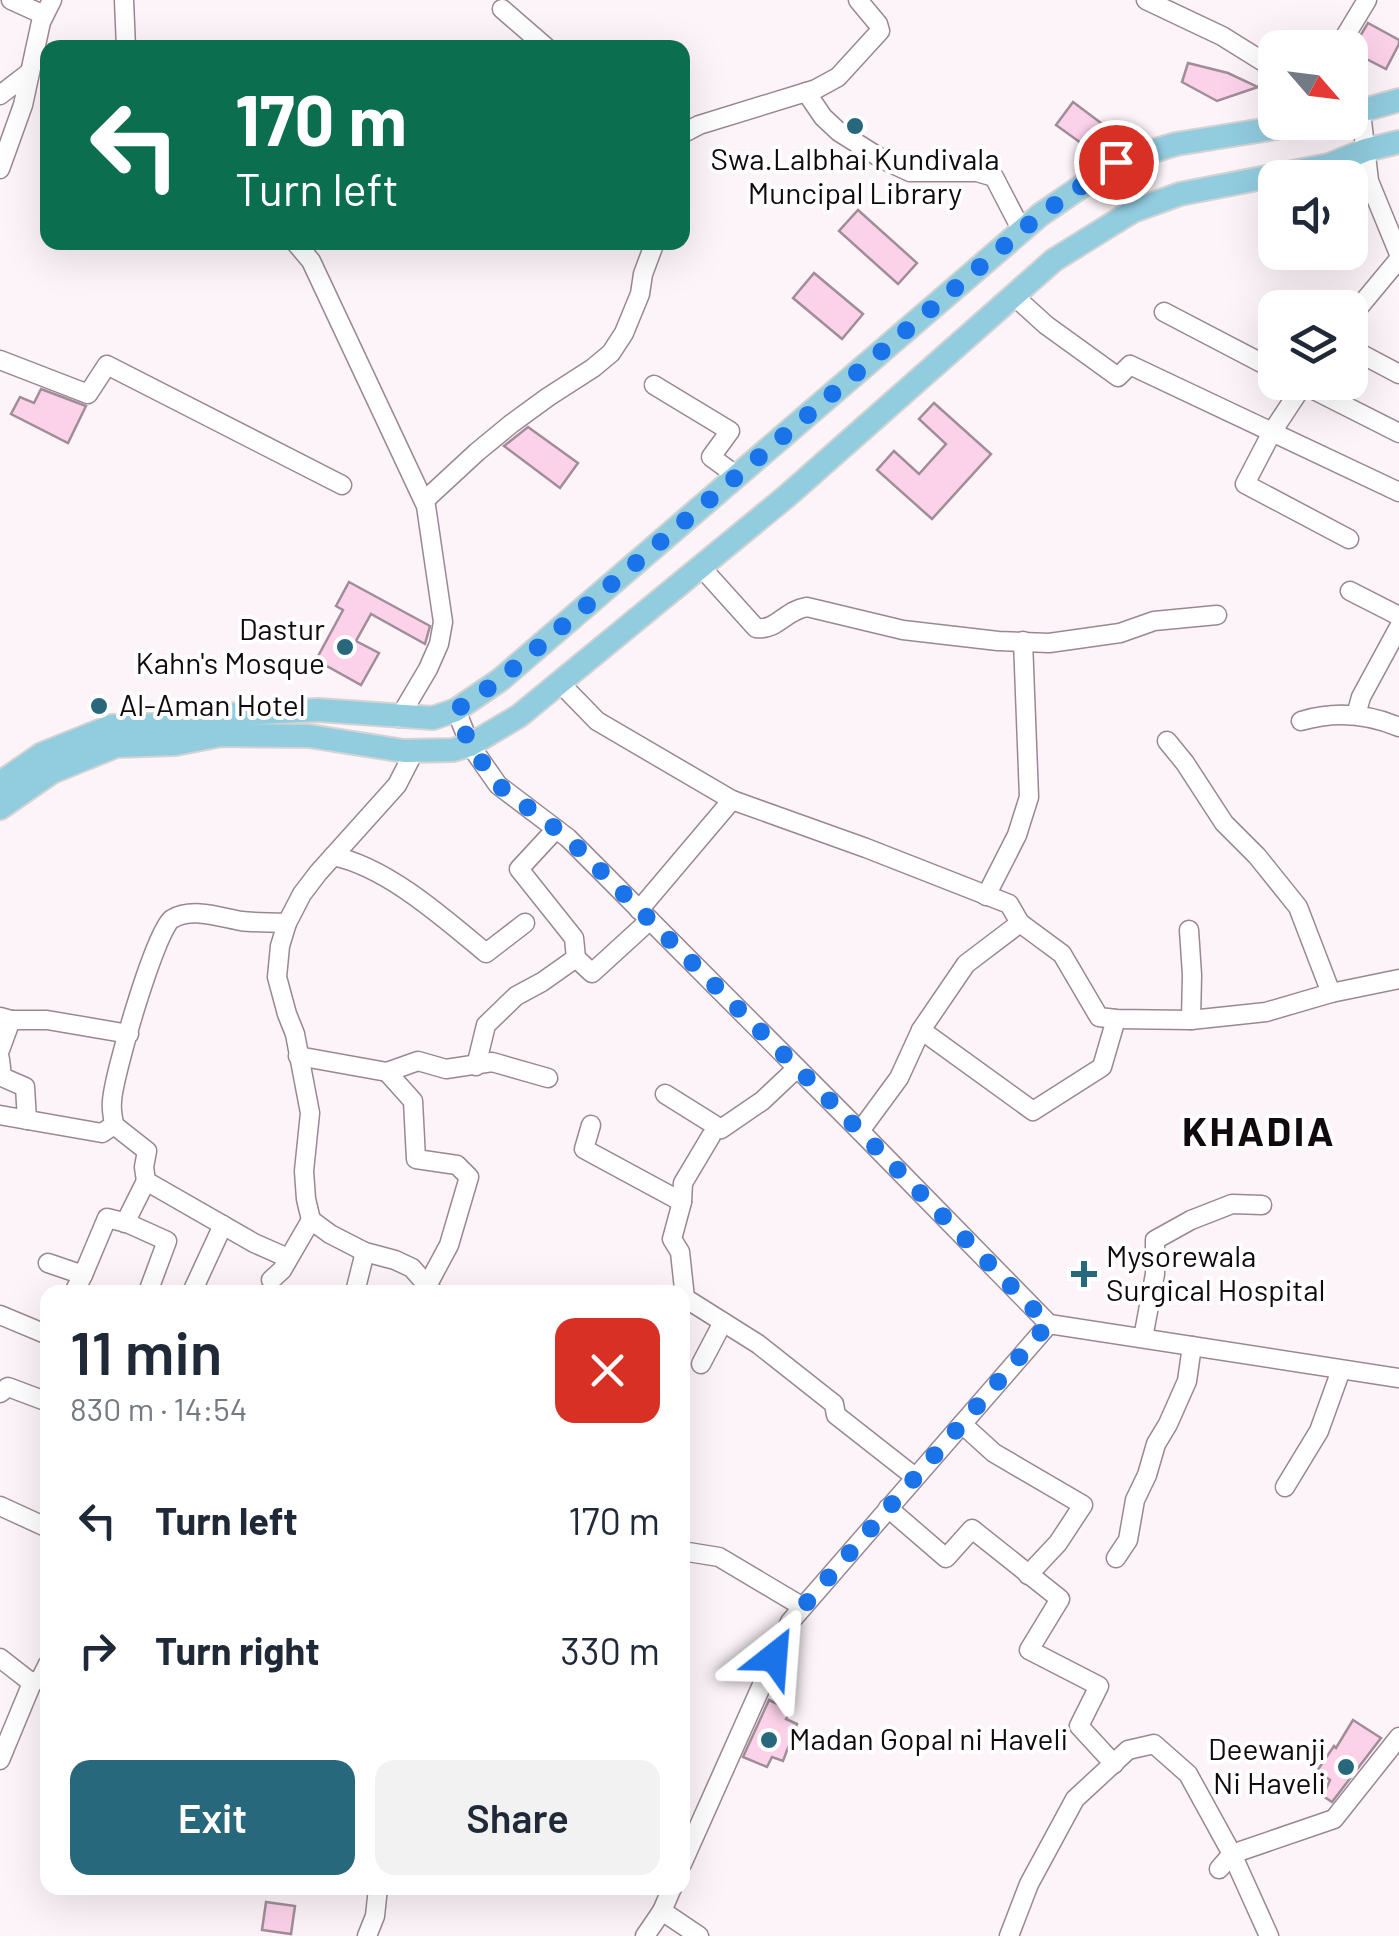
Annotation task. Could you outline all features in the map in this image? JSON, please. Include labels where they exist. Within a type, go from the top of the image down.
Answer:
[{"type":"main road","points":[[1368,108],[1399,100]]},
{"type":"main road","points":[[0,784],[42,754],[112,726],[318,710],[432,718],[456,710],[500,680],[1040,215],[1116,162],[1176,144],[1258,131]]},
{"type":"main road","points":[[0,808],[52,772],[116,746],[175,744],[222,736],[309,736],[404,751],[453,750],[470,745],[519,716],[787,496],[1054,260],[1133,211],[1180,194],[1329,165],[1399,142]]},
{"type":"street","points":[[0,170],[48,8],[11,0]]},
{"type":"street","points":[[124,0],[126,40]]},
{"type":"street","points":[[690,130],[816,90],[838,76],[880,31],[858,0]]},
{"type":"street","points":[[1146,0],[1222,36],[1258,58]]},
{"type":"street","points":[[1349,30],[1367,0]]},
{"type":"street","points":[[502,9],[538,40]]},
{"type":"street","points":[[0,95],[30,72]]},
{"type":"street","points":[[806,92],[823,117],[840,132],[910,172],[977,172],[994,177],[1022,231]]},
{"type":"street","points":[[1363,140],[1369,180],[1399,256],[1368,295]]},
{"type":"street","points":[[302,250],[311,261],[424,502],[444,622],[428,669],[399,718]]},
{"type":"street","points":[[424,502],[511,424],[612,353],[640,294],[652,250]]},
{"type":"street","points":[[1014,296],[1046,325],[1118,377],[1130,366],[1399,492]]},
{"type":"street","points":[[1164,312],[1258,361]]},
{"type":"street","points":[[1368,358],[1399,374]]},
{"type":"street","points":[[0,360],[88,394],[107,365],[342,485]]},
{"type":"street","points":[[654,385],[730,430],[711,457],[737,476]]},
{"type":"street","points":[[1292,400],[1245,484],[1349,538]]},
{"type":"street","points":[[1336,400],[1399,432]]},
{"type":"street","points":[[701,566],[756,628],[763,630],[794,608],[807,607],[904,630],[998,641],[1049,642],[1120,633],[1154,621],[1217,615]]},
{"type":"street","points":[[1350,591],[1399,616]]},
{"type":"street","points":[[1356,716],[1361,697],[1399,628]]},
{"type":"street","points":[[986,896],[1018,835],[1029,797],[1023,641]]},
{"type":"street","points":[[560,683],[598,721],[732,800],[1008,904],[1020,923],[1062,954],[1098,1016],[1116,1020],[1191,1020],[1266,1012],[1399,979]]},
{"type":"street","points":[[456,710],[470,745],[498,785],[568,838],[1048,1324],[1399,1378]]},
{"type":"street","points":[[1301,720],[1319,715],[1366,716],[1399,727]]},
{"type":"street","points":[[1167,741],[1224,824],[1257,856],[1298,908],[1331,994]]},
{"type":"street","points":[[415,750],[397,785],[302,894],[280,946],[277,977],[286,1014],[296,1034],[310,1113],[304,1171],[312,1220],[366,1252],[412,1268],[427,1285]]},
{"type":"street","points":[[556,829],[519,869],[574,938],[576,958],[592,973],[645,915],[732,800]]},
{"type":"street","points":[[333,856],[355,860],[426,904],[486,953],[525,922]]},
{"type":"street","points":[[124,1222],[146,1181],[147,1150],[114,1125],[111,1100],[142,982],[162,931],[171,919],[188,915],[213,914],[241,921],[287,923]]},
{"type":"street","points":[[860,1131],[899,1078],[921,1030],[966,964],[1020,923]]},
{"type":"street","points":[[1189,930],[1191,1020]]},
{"type":"street","points":[[476,1066],[486,1025],[516,996],[576,958]]},
{"type":"street","points":[[0,1050],[5,1018],[47,1020],[129,1034]]},
{"type":"street","points":[[921,1030],[1033,1111],[1102,1067],[1116,1020]]},
{"type":"street","points":[[298,1056],[387,1072],[418,1061],[446,1070],[492,1062],[548,1078]]},
{"type":"street","points":[[0,1059],[2,1077],[25,1088],[27,1120]]},
{"type":"street","points":[[665,1094],[722,1128],[762,1101],[796,1069]]},
{"type":"street","points":[[387,1072],[413,1102],[416,1159],[456,1165],[469,1177],[449,1245],[432,1285]]},
{"type":"street","points":[[0,1115],[102,1134],[114,1125]]},
{"type":"street","points":[[591,1125],[584,1149],[682,1202]]},
{"type":"street","points":[[684,1285],[680,1252],[672,1239],[683,1183],[711,1136]]},
{"type":"street","points":[[146,1181],[288,1258]]},
{"type":"street","points":[[1143,1338],[1156,1274],[1155,1240],[1232,1204],[1262,1206]]},
{"type":"street","points":[[78,1285],[107,1218],[167,1241],[151,1285]]},
{"type":"street","points":[[271,1280],[282,1270],[312,1220]]},
{"type":"street","points":[[195,1285],[223,1226]]},
{"type":"street","points":[[357,1285],[366,1252]]},
{"type":"street","points":[[48,1263],[83,1275]]},
{"type":"street","points":[[690,1301],[758,1344],[834,1404],[836,1415],[915,1477]]},
{"type":"street","points":[[0,1315],[40,1332]]},
{"type":"street","points":[[700,1364],[723,1322]]},
{"type":"street","points":[[690,1846],[790,1622],[1048,1324]]},
{"type":"street","points":[[1116,1558],[1128,1540],[1135,1500],[1148,1476],[1156,1444],[1187,1380],[1192,1346]]},
{"type":"street","points":[[1285,1488],[1319,1431],[1342,1370]]},
{"type":"street","points":[[0,1393],[8,1387],[40,1399]]},
{"type":"street","points":[[962,1424],[994,1453],[1082,1505],[1058,1543],[1028,1575]]},
{"type":"street","points":[[0,1506],[40,1524]]},
{"type":"street","points":[[888,1508],[946,1558],[972,1529],[1060,1599],[1029,1650],[1099,1686],[1078,1726],[1114,1764]]},
{"type":"street","points":[[690,1552],[718,1557],[803,1606]]},
{"type":"street","points":[[0,1658],[20,1672],[40,1676]]},
{"type":"street","points":[[0,1760],[40,1680]]},
{"type":"street","points":[[1219,1869],[1232,1854],[1334,1819],[1399,1737]]},
{"type":"street","points":[[1010,1936],[1029,1884],[1075,1799],[1128,1750],[1154,1744],[1188,1774],[1232,1854],[1269,1936]]},
{"type":"street","points":[[367,1936],[377,1895]]},
{"type":"street","points":[[645,1936],[669,1895]]},
{"type":"street","points":[[662,1910],[699,1936]]},
{"type":"building","points":[[1368,23],[1399,40],[1386,69],[1368,60],[1368,30],[1364,30]]},
{"type":"building","points":[[1188,63],[1228,73],[1258,87],[1217,101],[1182,82]]},
{"type":"building","points":[[1073,102],[1117,135],[1099,156],[1056,125]]},
{"type":"building","points":[[858,210],[917,263],[898,284],[839,231]]},
{"type":"building","points":[[814,273],[863,314],[842,339],[793,298]]},
{"type":"building","points":[[41,389],[86,406],[68,443],[11,414],[20,397],[34,403]]},
{"type":"building","points":[[934,403],[991,454],[932,519],[877,470],[894,451],[919,474],[946,444],[919,419]]},
{"type":"building","points":[[528,427],[578,463],[560,488],[504,446]]},
{"type":"building","name":"Dastur Kahn's Mosque","points":[[349,582],[430,626],[425,644],[371,614],[356,641],[379,653],[361,685],[316,660],[343,610],[336,606]]},
{"type":"building","name":"Madan Gopal ni Haveli","points":[[769,1700],[790,1710],[786,1719],[797,1724],[783,1761],[772,1757],[767,1767],[743,1757]]},
{"type":"building","name":"Deewanji Ni Haveli","points":[[1353,1720],[1381,1738],[1332,1802],[1323,1796],[1330,1780],[1317,1771]]},
{"type":"building","points":[[266,1902],[295,1906],[291,1934],[262,1930]]},
{"type":"place","name":"Swa.Lalbhai Kundivala Muncipal Library","points":[[855,126]]},
{"type":"place","name":"Dastur Kahn's Mosque","points":[[345,647]]},
{"type":"place","name":"Al-Aman Hotel","points":[[99,706]]},
{"type":"place","name":"Mysorewala Surgical Hospital","points":[[1084,1274]]},
{"type":"place","name":"Madan Gopal ni Haveli","points":[[769,1740]]},
{"type":"place","name":"Deewanji Ni Haveli","points":[[1346,1767]]},
{"type":"district","name":"KHADIA","points":[[1259,1132]]},
{"type":"route","points":[[774,1657],[790,1622],[1048,1324],[568,838],[498,785],[470,745],[456,710],[500,680],[1040,215],[1116,162]]}]
